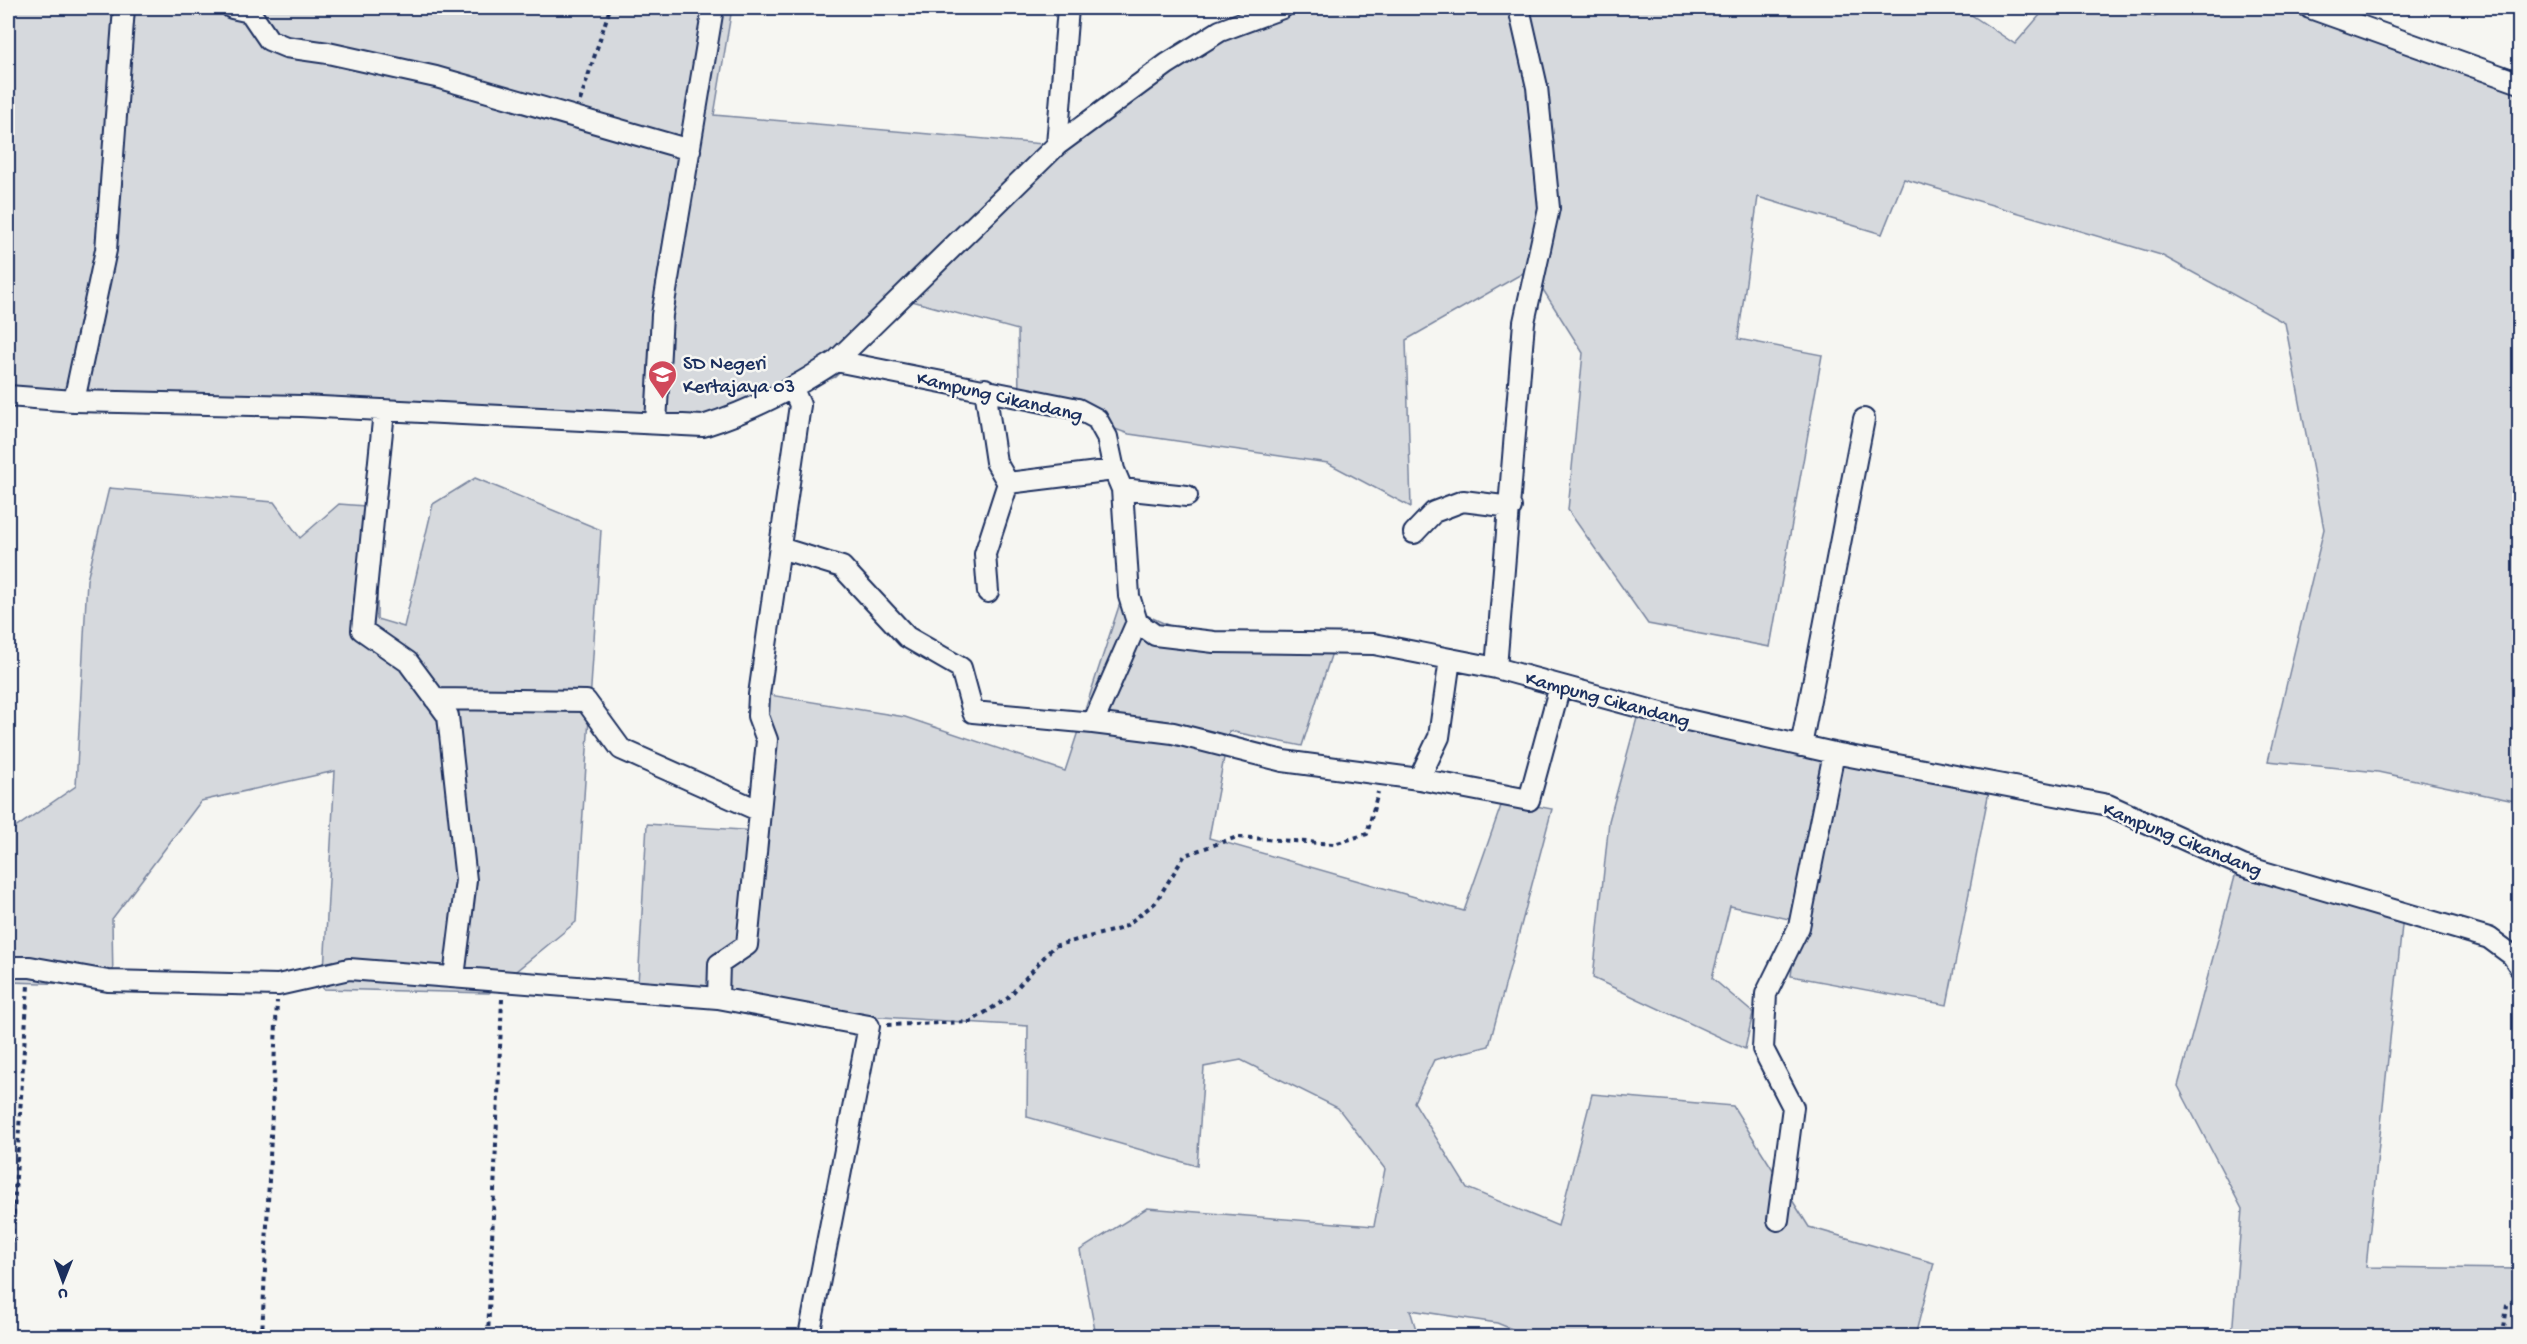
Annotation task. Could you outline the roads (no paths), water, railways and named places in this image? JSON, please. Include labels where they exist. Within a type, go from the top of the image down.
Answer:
[{"type":"street","points":[[74,400],[106,250],[124,8]]},
{"type":"street","points":[[231,8],[250,12],[269,40],[286,47],[328,53],[436,77],[690,150]]},
{"type":"street","points":[[656,423],[662,315],[714,8]]},
{"type":"street","points":[[1058,145],[1068,8]]},
{"type":"street","points":[[8,396],[301,406],[703,426],[739,415],[793,389],[836,361],[1058,145],[1167,64],[1220,31],[1282,8]]},
{"type":"street","points":[[1496,668],[1524,322],[1550,208],[1537,87],[1519,8]]},
{"type":"street","points":[[2310,8],[2332,11],[2520,83]]},
{"type":"street","name":"Kampung Cikandang","points":[[836,361],[1078,409],[1097,419],[1107,437],[1114,470],[1122,489],[1129,596],[1137,622],[1155,635],[1215,642],[1374,644],[1496,668],[1683,719],[1801,746],[2108,805],[2243,866],[2489,938],[2512,955],[2520,967]]},
{"type":"street","points":[[718,998],[719,964],[747,945],[767,740],[758,716],[759,695],[800,405],[793,389]]},
{"type":"street","points":[[985,389],[996,462],[1008,483],[985,554],[988,592]]},
{"type":"street","points":[[384,411],[362,630],[408,662],[448,716],[466,880],[454,976]]},
{"type":"street","points":[[1801,746],[1864,419]]},
{"type":"street","points":[[1008,483],[1114,470]]},
{"type":"street","points":[[1122,489],[1187,496]]},
{"type":"street","points":[[1414,534],[1434,512],[1463,501],[1510,507]]},
{"type":"street","points":[[780,548],[842,567],[907,637],[961,669],[973,712],[1093,723],[1173,734],[1283,761],[1383,773],[1529,800],[1560,686]]},
{"type":"street","points":[[1093,723],[1137,622]]},
{"type":"street","points":[[1419,779],[1439,737],[1450,659]]},
{"type":"street","points":[[435,699],[586,701],[621,749],[760,811]]},
{"type":"street","points":[[1778,1220],[1794,1107],[1763,1049],[1766,994],[1799,927],[1834,753]]},
{"type":"street","points":[[8,967],[30,967],[108,981],[278,986],[349,969],[454,976],[718,998],[869,1026],[809,1336]]},
{"type":"place","name":"SD Negeri Kertajaya 03","points":[[662,400]]}]
